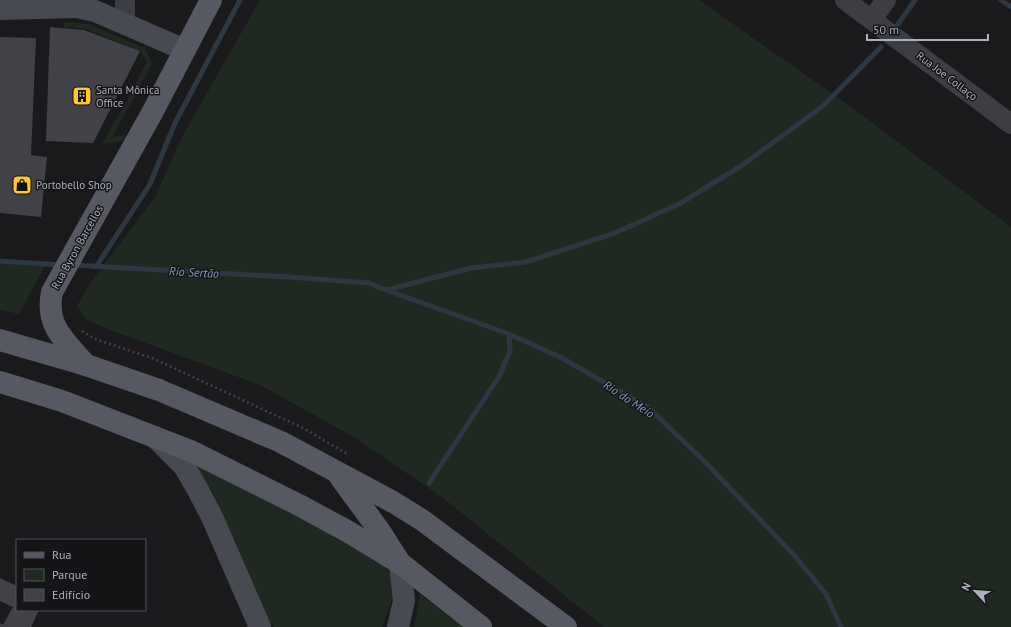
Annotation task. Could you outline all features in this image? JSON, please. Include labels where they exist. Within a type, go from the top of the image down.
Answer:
[{"type":"main road","name":"Rua Byron Barcellos","points":[[86,365],[58,331],[53,322],[50,304],[52,292],[152,113],[211,0]]},
{"type":"main road","points":[[0,9],[77,7],[95,11],[185,50]]},
{"type":"main road","points":[[0,340],[86,365],[159,390],[281,442],[335,470],[422,520],[566,627]]},
{"type":"main road","points":[[0,382],[62,401],[193,452],[299,505],[347,531],[400,563],[481,627]]},
{"type":"main road","points":[[155,437],[184,466],[198,490],[212,517],[260,627]]},
{"type":"main road","points":[[335,470],[379,530],[400,563],[404,601],[398,627]]},
{"type":"street","points":[[125,0],[125,24]]},
{"type":"street","name":"Rua Joe Collaço","points":[[845,0],[1011,124]]},
{"type":"street","points":[[872,19],[886,0]]},
{"type":"green space","points":[[260,0],[699,0],[854,109],[1011,227],[1011,627],[604,627],[443,498],[354,437],[260,385],[87,320],[77,306],[91,282],[155,197],[182,137]]},
{"type":"green space","points":[[63,22],[88,24],[145,48],[152,64],[112,137],[126,135],[122,141],[102,144],[129,97],[147,61],[140,51],[86,29],[64,27]]},
{"type":"green space","points":[[0,262],[46,264],[19,314],[0,310]]},
{"type":"green space","points":[[193,461],[285,506],[391,568],[394,588],[392,600],[382,627],[274,627],[266,616],[213,493]]},
{"type":"green space","points":[[420,594],[463,627],[414,627]]},
{"type":"building","name":"Santa Mônica Office","points":[[50,27],[84,30],[140,51],[93,143],[46,141]]},
{"type":"building","points":[[0,37],[36,38],[31,155],[47,157],[41,217],[0,213]]},
{"type":"building","points":[[0,578],[16,586],[16,611],[39,611],[31,627],[0,627],[0,623],[3,625],[13,607],[0,601]]},
{"type":"waterway","points":[[96,267],[150,184],[175,123],[240,0]]},
{"type":"waterway","points":[[896,27],[915,0]]},
{"type":"waterway","points":[[1001,0],[1011,7]]},
{"type":"waterway","points":[[387,290],[471,268],[526,262],[615,233],[681,203],[741,166],[823,106],[881,47]]},
{"type":"waterway","name":"Rio Sertão","points":[[0,261],[61,265]]},
{"type":"waterway","name":"Rio do Meio","points":[[73,265],[369,283],[509,334],[560,357],[649,408],[704,461],[793,554],[826,594],[841,627]]},
{"type":"waterway","points":[[429,483],[500,375],[510,351],[509,334]]},
{"type":"place","name":"Santa Mônica Office","points":[[82,96]]},
{"type":"place","name":"Portobello Shop","points":[[22,185]]}]
